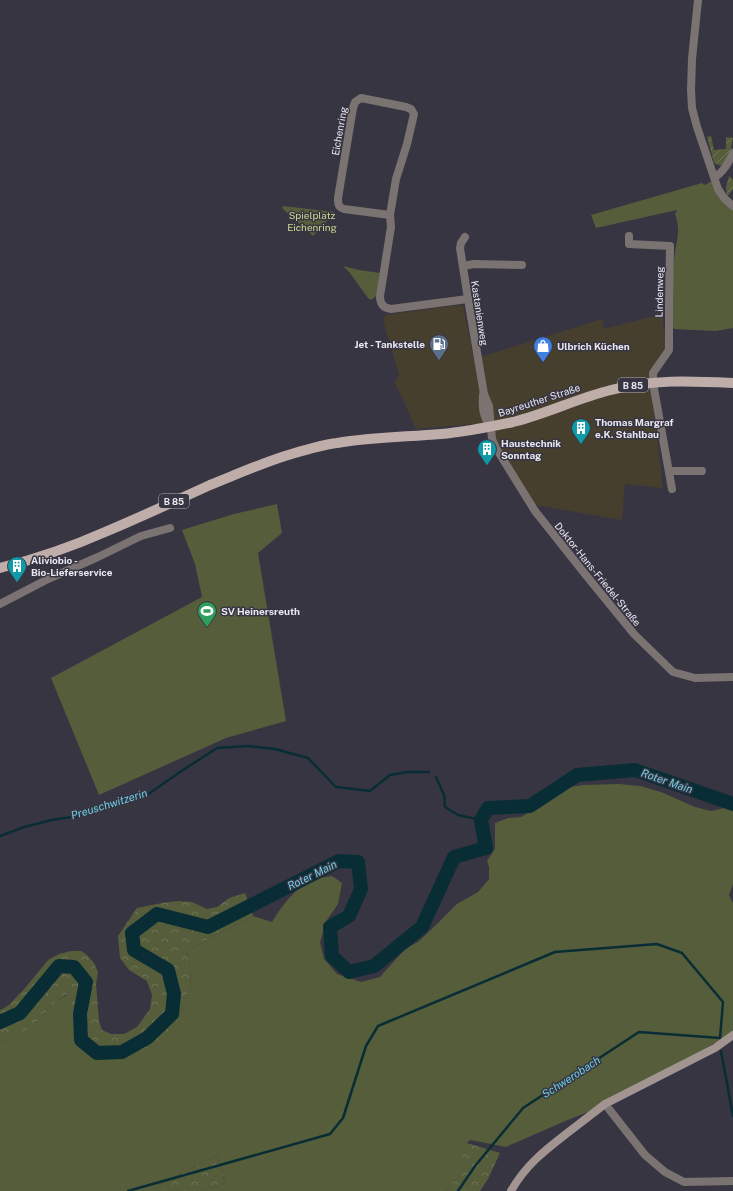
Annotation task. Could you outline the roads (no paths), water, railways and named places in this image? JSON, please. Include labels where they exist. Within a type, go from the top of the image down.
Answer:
[{"type":"main road","name":"Bayreuther Straße","points":[[0,568],[46,555],[104,533],[232,476],[271,461],[311,449],[351,441],[400,436],[442,434],[490,427],[537,415],[582,398],[612,389],[653,383],[688,381],[733,384]]},
{"type":"street","points":[[698,0],[692,63],[692,108],[696,126],[721,193],[733,206]]},
{"type":"street","name":"Eichenring","points":[[390,215],[344,209],[340,208],[338,204],[353,108],[355,102],[361,98],[406,107],[414,114],[407,144],[396,179],[390,215],[391,227],[380,302],[383,306],[391,309],[468,299]]},
{"type":"street","points":[[715,177],[724,169],[733,153]]},
{"type":"street","name":"Lindenweg","points":[[629,236],[629,244],[670,246],[669,350],[653,373],[653,383]]},
{"type":"street","name":"Kastanienweg","points":[[465,237],[460,248],[484,394],[482,408],[485,419],[490,427]]},
{"type":"street","points":[[463,266],[474,264],[522,265]]},
{"type":"street","points":[[653,383],[672,488]]},
{"type":"street","name":"Doktor-Hans-Friedel-Straße","points":[[490,427],[492,439],[496,448],[536,510],[585,574],[634,634],[673,672],[695,678],[733,677]]},
{"type":"street","points":[[669,471],[702,471]]},
{"type":"street","points":[[0,604],[48,579],[141,536],[170,528]]},
{"type":"street","points":[[511,1191],[530,1164],[560,1138],[605,1104],[715,1048],[733,1035]]},
{"type":"street","points":[[605,1104],[645,1155],[665,1172],[684,1182],[733,1180]]},
{"type":"waterway","name":"Preuschwitzerin","points":[[0,836],[24,827],[52,820],[78,816],[102,805],[147,795],[217,748],[248,746],[275,749],[308,758],[336,787],[370,791],[390,775],[407,772],[429,772]]},
{"type":"waterway","name":"Roter Main","points":[[0,1022],[20,1013],[59,966],[74,967],[86,982],[80,1014],[81,1040],[97,1053],[122,1052],[147,1038],[172,1014],[174,994],[168,970],[134,950],[132,933],[157,914],[208,927],[339,861],[358,862],[361,889],[349,916],[330,927],[332,956],[349,972],[374,966],[422,927],[454,857],[486,848],[481,820],[488,808],[530,806],[577,775],[635,770],[733,804]]},
{"type":"waterway","name":"Preuschwitzerin","points":[[436,777],[444,795],[445,807],[458,815],[481,820]]},
{"type":"waterway","name":"Schwerobach","points":[[128,1191],[330,1134],[343,1118],[366,1046],[378,1026],[555,952],[657,944],[682,953],[723,1002],[720,1038],[639,1032],[523,1108],[475,1166],[458,1191]]},
{"type":"waterway","points":[[721,1051],[733,1116]]},
{"type":"place","name":"Jet - Tankstelle","points":[[439,361]]},
{"type":"place","name":"Ulbrich Küchen","points":[[543,363]]},
{"type":"place","name":"Thomas Margraf e.K. Stahlbau","points":[[581,445]]},
{"type":"place","name":"Haustechnik Sonntag","points":[[487,466]]},
{"type":"place","name":"Aliviobio - Bio-Lieferservice","points":[[17,583]]},
{"type":"place","name":"SV Heinersreuth","points":[[207,628]]},
{"type":"park label","name":"Spielplatz Eichenring","points":[[312,220]]}]
